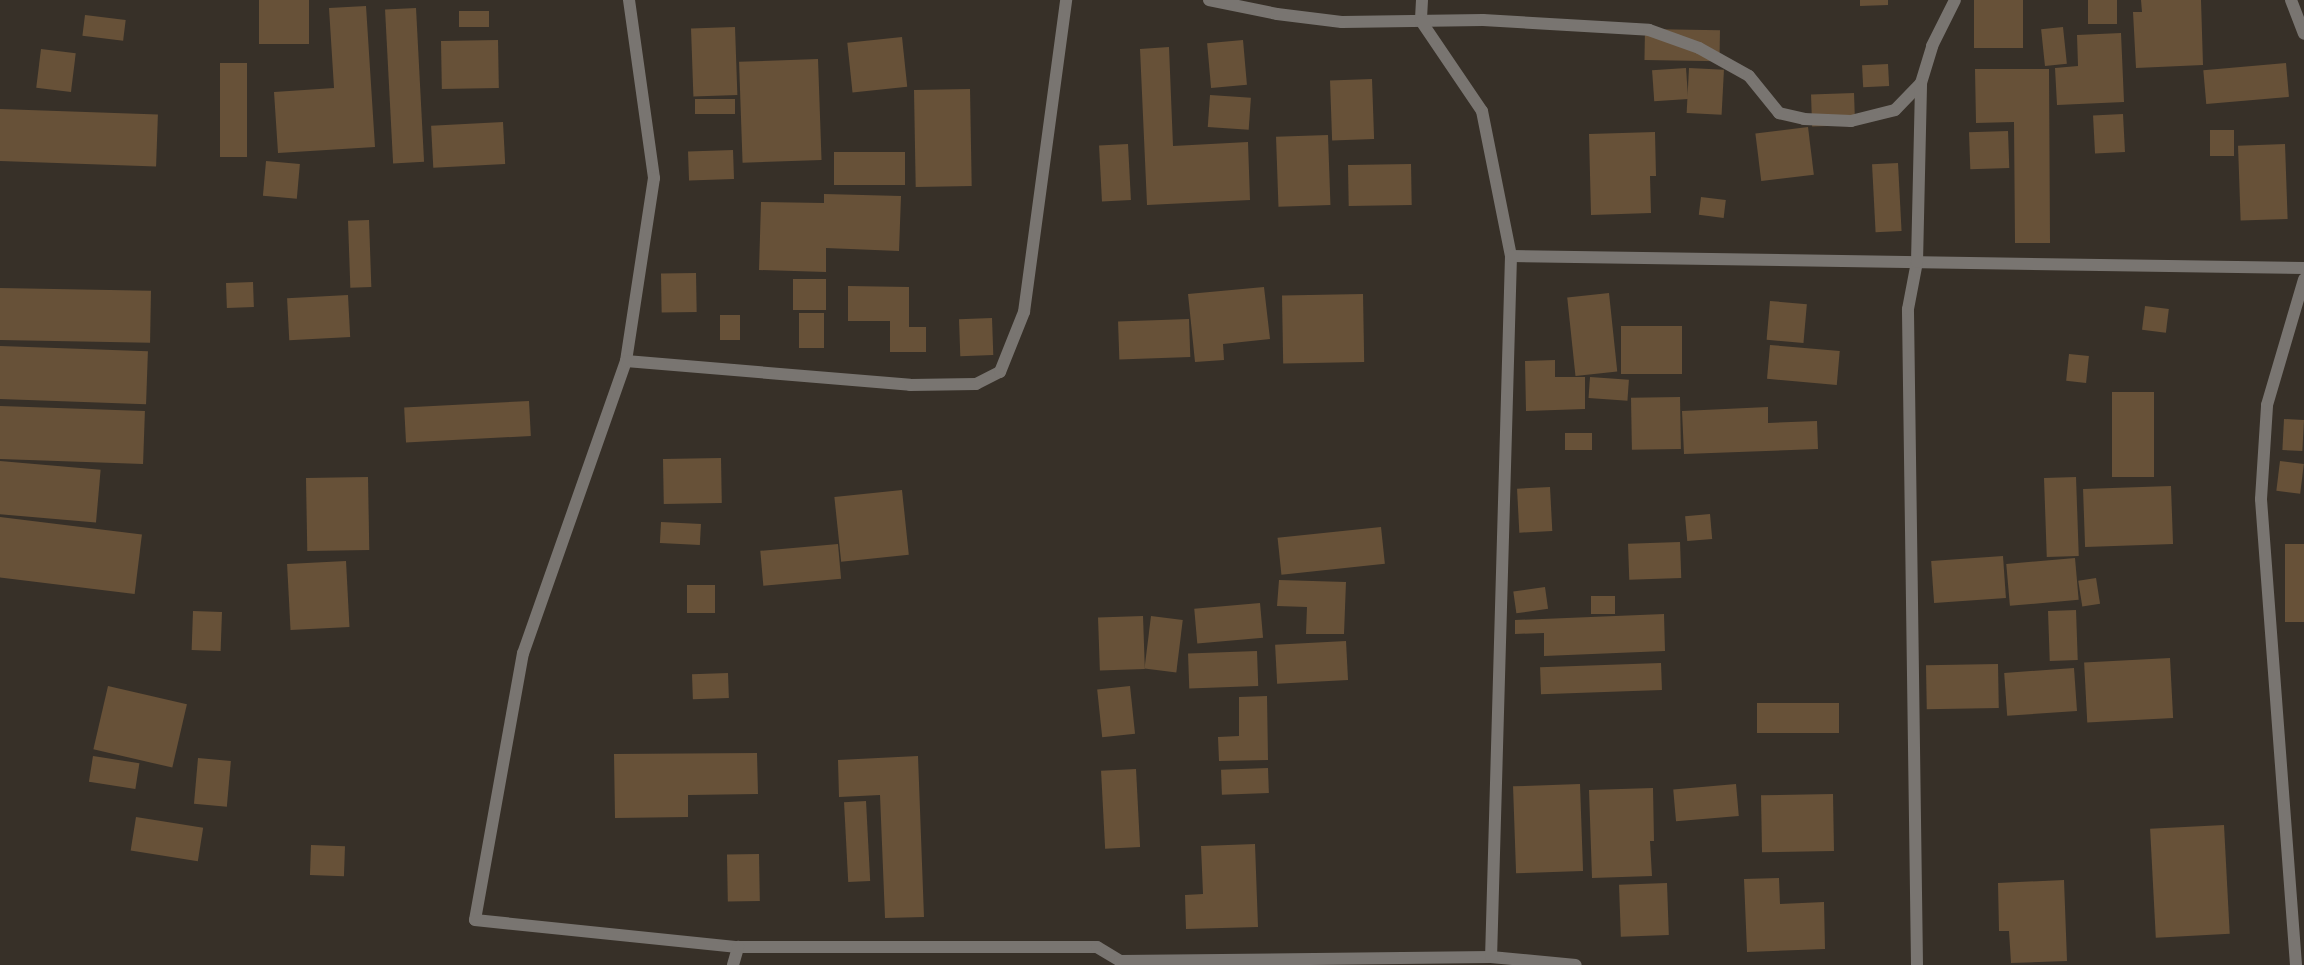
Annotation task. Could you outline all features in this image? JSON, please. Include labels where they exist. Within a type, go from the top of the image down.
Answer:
[{"type":"street","points":[[629,0],[654,178],[626,361],[523,653],[509,742],[475,920],[738,947],[905,945],[1097,947],[1120,963],[1491,957],[1576,965]]},
{"type":"street","points":[[626,361],[910,385],[976,384],[1000,372],[1024,312],[1066,0]]},
{"type":"street","points":[[1209,0],[1277,14],[1342,22],[1483,20],[1649,30],[1699,48],[1749,76],[1779,113],[1804,119],[1851,121],[1894,110],[1921,83]]},
{"type":"street","points":[[1422,0],[1421,21],[1482,111],[1511,256],[1491,957]]},
{"type":"street","points":[[1917,965],[1908,309],[1917,262],[1921,83],[1932,46],[1955,0]]},
{"type":"street","points":[[2291,0],[2304,34]]},
{"type":"street","points":[[1511,256],[2304,268]]},
{"type":"street","points":[[2296,965],[2261,499],[2267,405],[2304,279]]},
{"type":"street","points":[[733,965],[738,947]]},
{"type":"building","points":[[259,0],[309,0],[309,44],[259,44]]},
{"type":"building","points":[[1860,0],[1888,0],[1888,5],[1860,6]]},
{"type":"building","points":[[1974,0],[2023,0],[2023,48],[1974,48]]},
{"type":"building","points":[[2088,0],[2117,0],[2117,24],[2088,24]]},
{"type":"building","points":[[2141,0],[2201,0],[2203,65],[2136,68],[2133,12],[2142,12]]},
{"type":"building","points":[[366,6],[375,147],[278,153],[274,92],[334,88],[329,8]]},
{"type":"building","points":[[416,8],[424,162],[393,163],[385,10]]},
{"type":"building","points":[[459,11],[489,11],[489,27],[459,27]]},
{"type":"building","points":[[85,15],[126,20],[123,41],[82,36]]},
{"type":"building","points":[[735,27],[737,95],[693,96],[691,29]]},
{"type":"building","points":[[2063,27],[2067,64],[2045,66],[2041,29]]},
{"type":"building","points":[[1645,29],[1720,30],[1719,61],[1644,60]]},
{"type":"building","points":[[2121,33],[2124,102],[2057,105],[2055,68],[2078,66],[2077,35]]},
{"type":"building","points":[[902,37],[907,87],[853,92],[847,43]]},
{"type":"building","points":[[498,40],[499,88],[442,89],[441,41]]},
{"type":"building","points":[[1243,40],[1247,85],[1211,88],[1207,43]]},
{"type":"building","points":[[1169,47],[1173,146],[1248,142],[1250,200],[1147,205],[1140,49]]},
{"type":"building","points":[[41,49],[76,53],[71,92],[36,88]]},
{"type":"building","points":[[818,59],[822,160],[743,163],[739,62]]},
{"type":"building","points":[[220,63],[247,63],[247,157],[220,157]]},
{"type":"building","points":[[2286,63],[2289,97],[2206,104],[2203,70]]},
{"type":"building","points":[[1888,64],[1889,86],[1863,87],[1862,65]]},
{"type":"building","points":[[1686,68],[1688,99],[1654,101],[1652,70]]},
{"type":"building","points":[[1689,68],[1724,70],[1722,115],[1687,113]]},
{"type":"building","points":[[1975,69],[2049,69],[2050,243],[2015,243],[2014,122],[1976,123]]},
{"type":"building","points":[[1372,79],[1374,139],[1332,140],[1330,80]]},
{"type":"building","points":[[970,89],[972,186],[916,187],[914,90]]},
{"type":"building","points":[[1854,93],[1855,125],[1812,126],[1811,95]]},
{"type":"building","points":[[1210,95],[1251,98],[1249,130],[1208,127]]},
{"type":"building","points":[[695,99],[735,99],[735,114],[695,114]]},
{"type":"building","points":[[0,109],[158,115],[156,166],[0,161]]},
{"type":"building","points":[[2123,114],[2125,152],[2095,154],[2093,116]]},
{"type":"building","points":[[503,122],[505,164],[433,168],[431,126]]},
{"type":"building","points":[[1808,127],[1814,175],[1761,181],[1755,133]]},
{"type":"building","points":[[2210,130],[2234,130],[2234,156],[2210,156]]},
{"type":"building","points":[[2008,131],[2009,168],[1970,169],[1969,132]]},
{"type":"building","points":[[1655,132],[1656,176],[1650,176],[1651,213],[1591,215],[1589,134]]},
{"type":"building","points":[[1328,135],[1330,205],[1278,207],[1276,137]]},
{"type":"building","points":[[1128,144],[1131,200],[1102,201],[1099,146]]},
{"type":"building","points":[[2285,144],[2288,219],[2241,221],[2238,146]]},
{"type":"building","points":[[733,150],[734,179],[689,181],[688,152]]},
{"type":"building","points":[[834,152],[905,152],[905,185],[834,185]]},
{"type":"building","points":[[266,161],[300,164],[297,199],[263,196]]},
{"type":"building","points":[[1898,163],[1902,231],[1876,232],[1872,164]]},
{"type":"building","points":[[1411,164],[1412,205],[1349,206],[1348,165]]},
{"type":"building","points":[[824,194],[901,196],[899,251],[826,248],[826,272],[759,270],[761,202],[824,203]]},
{"type":"building","points":[[1701,197],[1726,200],[1724,218],[1699,215]]},
{"type":"building","points":[[369,220],[371,287],[350,288],[348,221]]},
{"type":"building","points":[[696,273],[697,312],[662,313],[661,274]]},
{"type":"building","points":[[793,279],[826,279],[826,310],[793,310]]},
{"type":"building","points":[[253,282],[254,307],[227,308],[226,283]]},
{"type":"building","points":[[848,286],[909,287],[909,327],[926,327],[926,352],[890,352],[890,321],[848,321]]},
{"type":"building","points":[[1264,287],[1270,339],[1223,344],[1224,360],[1195,362],[1188,294]]},
{"type":"building","points":[[0,288],[151,291],[150,343],[0,340]]},
{"type":"building","points":[[1609,293],[1617,372],[1575,376],[1567,297]]},
{"type":"building","points":[[1363,294],[1364,362],[1283,363],[1282,295]]},
{"type":"building","points":[[348,295],[350,337],[289,340],[287,298]]},
{"type":"building","points":[[1770,301],[1807,304],[1803,343],[1767,340]]},
{"type":"building","points":[[2145,306],[2169,309],[2166,333],[2142,330]]},
{"type":"building","points":[[799,313],[824,313],[824,348],[799,348]]},
{"type":"building","points":[[720,315],[740,315],[740,340],[720,340]]},
{"type":"building","points":[[992,318],[993,355],[960,356],[959,319]]},
{"type":"building","points":[[1189,319],[1190,357],[1119,359],[1118,321]]},
{"type":"building","points":[[1621,326],[1682,326],[1682,374],[1621,374]]},
{"type":"building","points":[[1770,345],[1840,351],[1837,385],[1767,379]]},
{"type":"building","points":[[0,346],[148,351],[146,404],[0,399]]},
{"type":"building","points":[[2069,354],[2089,356],[2086,383],[2066,381]]},
{"type":"building","points":[[1555,360],[1555,377],[1585,377],[1585,409],[1526,411],[1525,361]]},
{"type":"building","points":[[1590,377],[1629,380],[1627,401],[1589,398]]},
{"type":"building","points":[[2112,392],[2154,392],[2154,477],[2112,477]]},
{"type":"building","points":[[1680,397],[1681,449],[1632,450],[1631,398]]},
{"type":"building","points":[[529,401],[531,436],[406,442],[404,408]]},
{"type":"building","points":[[0,406],[145,411],[143,464],[0,459]]},
{"type":"building","points":[[1768,407],[1768,423],[1817,421],[1818,449],[1684,454],[1682,411]]},
{"type":"building","points":[[2284,419],[2304,420],[2302,451],[2282,450]]},
{"type":"building","points":[[1565,433],[1592,433],[1592,450],[1565,450]]},
{"type":"building","points":[[721,458],[722,503],[664,504],[663,459]]},
{"type":"building","points":[[0,461],[101,470],[96,523],[0,514]]},
{"type":"building","points":[[2280,461],[2304,464],[2300,494],[2276,491]]},
{"type":"building","points":[[368,477],[369,550],[307,551],[306,478]]},
{"type":"building","points":[[2076,477],[2079,556],[2047,557],[2044,478]]},
{"type":"building","points":[[2171,486],[2173,544],[2085,547],[2083,489]]},
{"type":"building","points":[[1550,487],[1552,531],[1519,533],[1517,489]]},
{"type":"building","points":[[902,490],[909,555],[841,562],[834,497]]},
{"type":"building","points":[[1710,514],[1712,539],[1687,541],[1685,516]]},
{"type":"building","points":[[0,517],[142,534],[135,594],[0,577]]},
{"type":"building","points":[[661,522],[701,524],[700,545],[660,543]]},
{"type":"building","points":[[1381,527],[1385,564],[1281,575],[1278,538]]},
{"type":"building","points":[[1680,542],[1681,578],[1629,580],[1628,544]]},
{"type":"building","points":[[838,544],[841,579],[763,586],[760,551]]},
{"type":"building","points":[[2285,544],[2304,544],[2304,622],[2285,622]]},
{"type":"building","points":[[2003,556],[2006,598],[1934,603],[1931,561]]},
{"type":"building","points":[[2075,558],[2079,600],[2010,606],[2006,564]]},
{"type":"building","points":[[346,561],[349,627],[291,630],[287,564]]},
{"type":"building","points":[[2096,578],[2100,604],[2082,606],[2078,581]]},
{"type":"building","points":[[1279,580],[1346,582],[1344,634],[1306,634],[1307,607],[1277,606]]},
{"type":"building","points":[[687,585],[715,585],[715,613],[687,613]]},
{"type":"building","points":[[1545,587],[1548,609],[1516,613],[1513,591]]},
{"type":"building","points":[[1591,596],[1615,596],[1615,614],[1591,614]]},
{"type":"building","points":[[1260,603],[1263,638],[1197,644],[1194,609]]},
{"type":"building","points":[[2076,610],[2078,660],[2050,661],[2048,611]]},
{"type":"building","points":[[193,611],[222,612],[221,651],[192,650]]},
{"type":"building","points":[[1664,614],[1665,651],[1544,656],[1544,633],[1515,634],[1515,620]]},
{"type":"building","points":[[1143,616],[1145,669],[1100,671],[1098,618]]},
{"type":"building","points":[[1151,616],[1183,620],[1176,673],[1145,669]]},
{"type":"building","points":[[1346,641],[1348,680],[1277,684],[1275,645]]},
{"type":"building","points":[[1257,651],[1258,686],[1189,688],[1188,653]]},
{"type":"building","points":[[2170,658],[2173,718],[2087,722],[2084,663]]},
{"type":"building","points":[[1661,663],[1662,690],[1541,694],[1540,667]]},
{"type":"building","points":[[1998,664],[1999,708],[1927,709],[1926,665]]},
{"type":"building","points":[[2074,668],[2077,711],[2007,716],[2004,673]]},
{"type":"building","points":[[728,673],[729,698],[693,699],[692,674]]},
{"type":"building","points":[[108,686],[187,704],[172,768],[93,749]]},
{"type":"building","points":[[1130,686],[1135,734],[1102,737],[1097,689]]},
{"type":"building","points":[[1267,696],[1268,760],[1219,761],[1218,737],[1239,736],[1239,697]]},
{"type":"building","points":[[1757,703],[1839,703],[1839,733],[1757,733]]},
{"type":"building","points":[[757,753],[758,794],[688,795],[688,817],[615,818],[614,754]]},
{"type":"building","points":[[93,756],[139,763],[135,789],[89,782]]},
{"type":"building","points":[[918,756],[924,917],[885,918],[880,795],[839,797],[838,760]]},
{"type":"building","points":[[198,758],[231,761],[227,807],[194,804]]},
{"type":"building","points":[[1268,768],[1269,793],[1222,795],[1221,770]]},
{"type":"building","points":[[1136,769],[1140,847],[1105,849],[1101,771]]},
{"type":"building","points":[[1580,784],[1583,871],[1516,873],[1513,786]]},
{"type":"building","points":[[1736,784],[1739,816],[1676,821],[1673,789]]},
{"type":"building","points":[[1653,788],[1654,841],[1650,841],[1652,876],[1592,878],[1589,790]]},
{"type":"building","points":[[1833,794],[1834,851],[1762,852],[1761,795]]},
{"type":"building","points":[[866,801],[870,881],[848,882],[844,802]]},
{"type":"building","points":[[136,817],[203,828],[198,861],[131,851]]},
{"type":"building","points":[[2224,825],[2230,934],[2156,938],[2150,829]]},
{"type":"building","points":[[1255,844],[1258,927],[1186,929],[1185,895],[1203,894],[1201,846]]},
{"type":"building","points":[[311,845],[345,846],[344,876],[310,875]]},
{"type":"building","points":[[759,854],[760,901],[728,902],[727,855]]},
{"type":"building","points":[[1779,878],[1780,904],[1824,902],[1825,949],[1747,952],[1744,879]]},
{"type":"building","points":[[2064,880],[2067,961],[2011,963],[2009,931],[1999,931],[1998,883]]},
{"type":"building","points":[[1667,883],[1669,935],[1621,937],[1619,885]]}]
